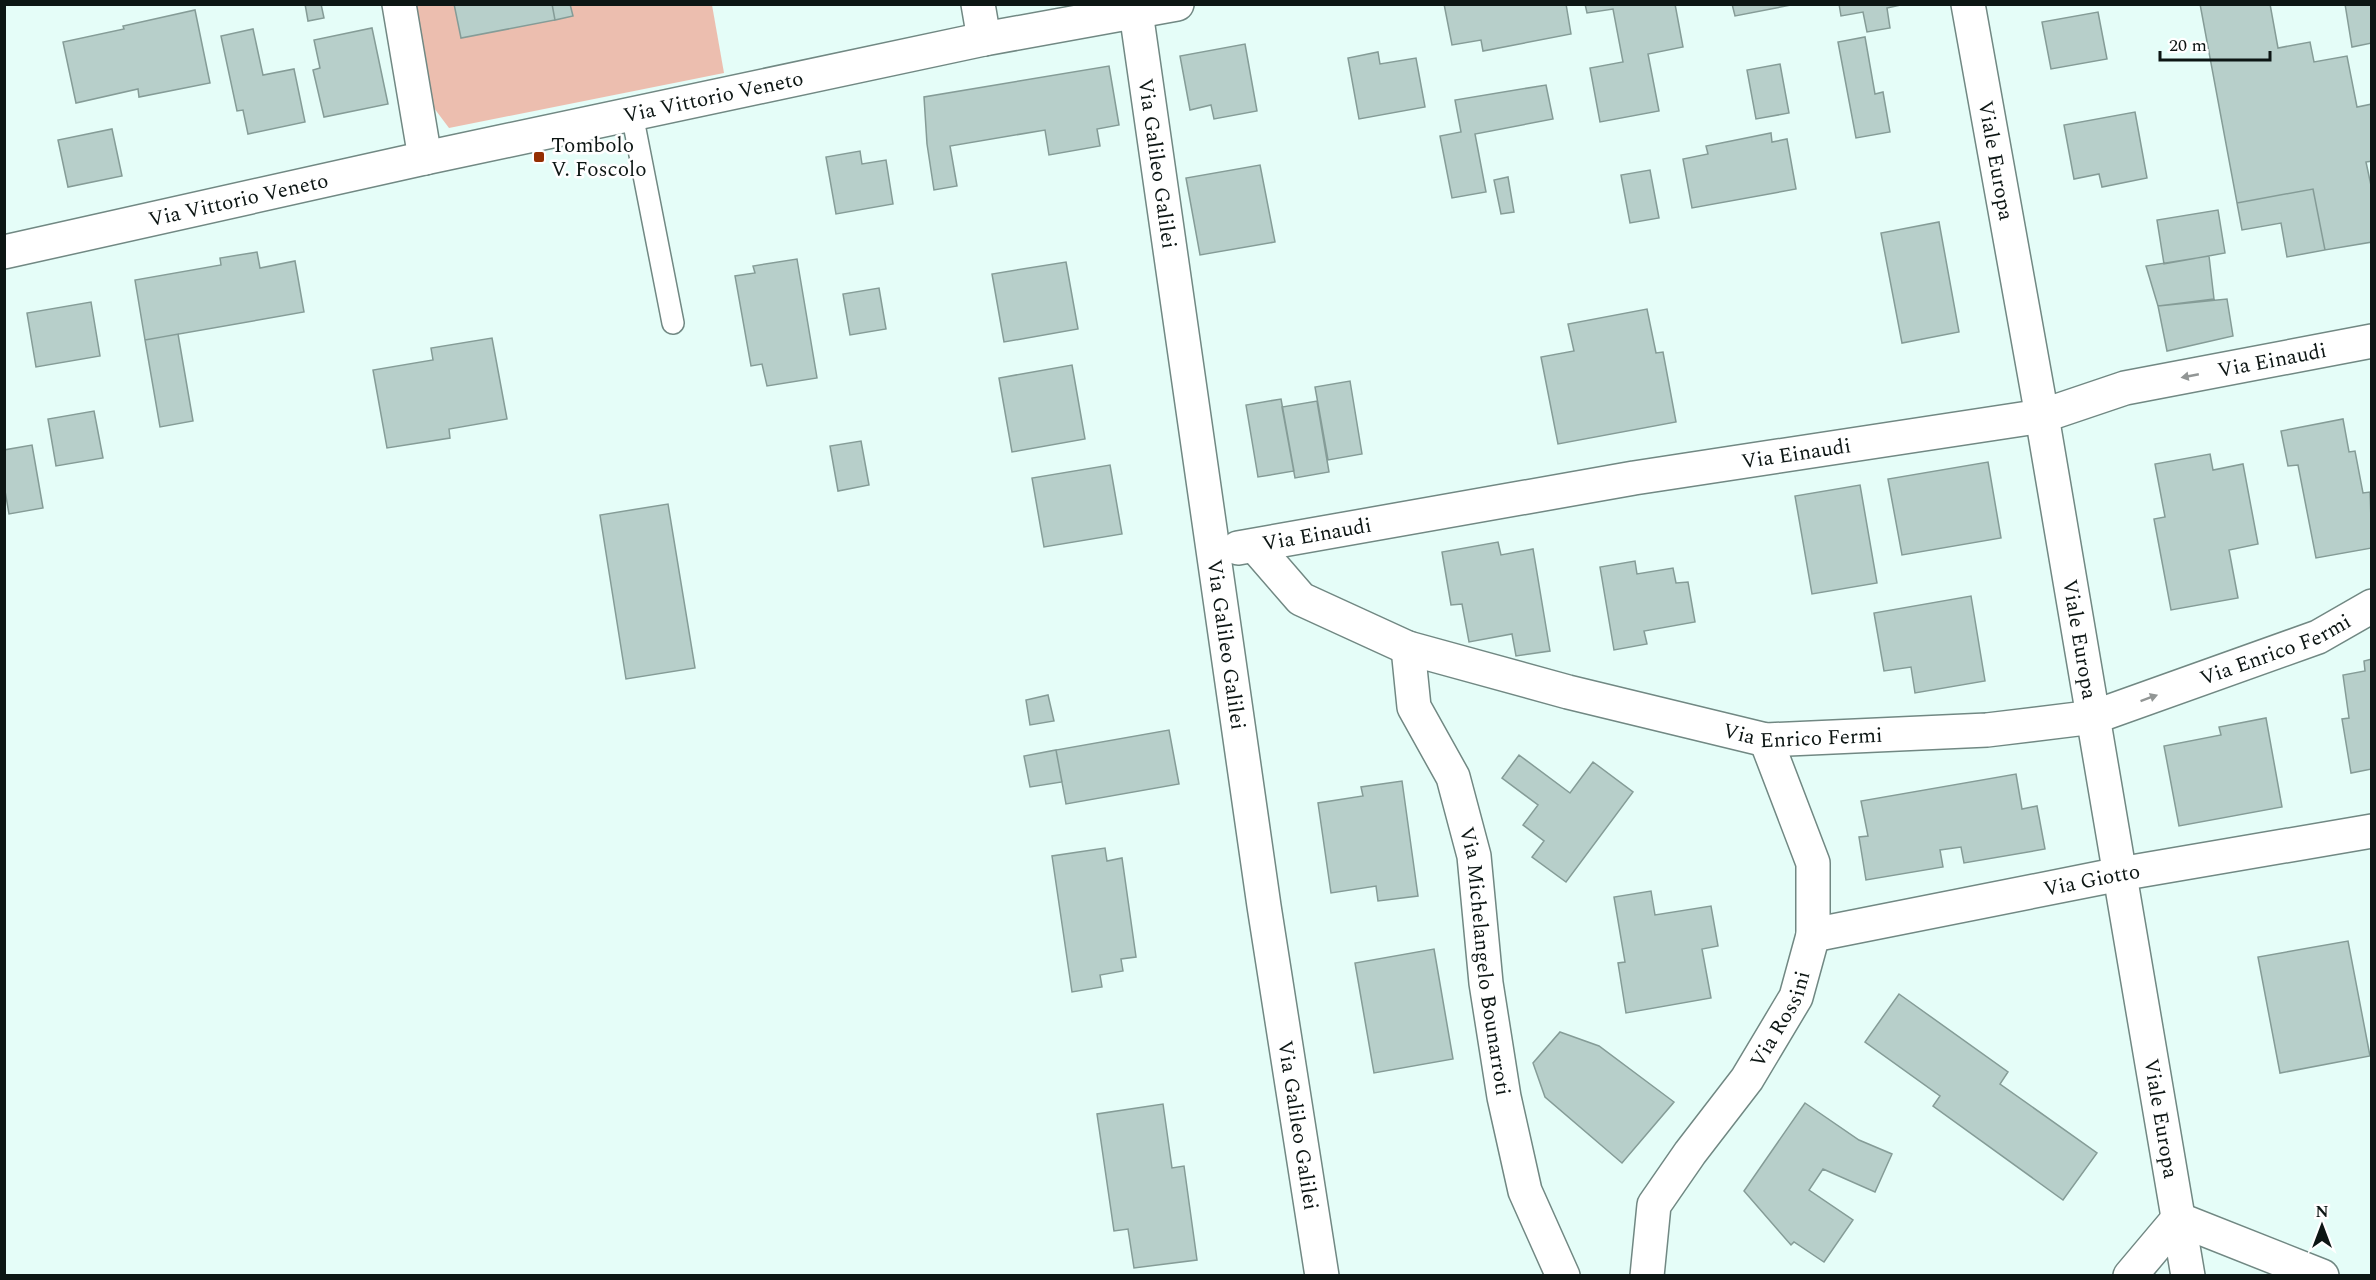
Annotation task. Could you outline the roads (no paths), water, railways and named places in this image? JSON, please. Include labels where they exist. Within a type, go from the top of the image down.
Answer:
[{"type":"street","points":[[399,4],[425,158]]},
{"type":"street","points":[[978,4],[984,39]]},
{"type":"street","name":"Via Vittorio Veneto","points":[[4,252],[425,158],[984,39],[1177,4]]},
{"type":"street","name":"Viale Europa","points":[[1968,4],[2042,416],[2188,1275]]},
{"type":"street","name":"Via Galileo Galilei","points":[[1137,12],[1264,906],[1322,1275]]},
{"type":"street","name":"Via Einaudi","points":[[1215,552],[1634,478],[2042,416],[2125,388],[2372,341]]},
{"type":"street","name":"Via Enrico Fermi","points":[[1255,546],[1301,599],[1408,648],[1568,692],[1766,740],[1988,730],[2094,717],[2318,637],[2372,606]]},
{"type":"street","name":"Via Michelangelo Bounarroti","points":[[1408,648],[1414,707],[1453,777],[1474,856],[1486,982],[1504,1097],[1525,1191],[1563,1275]]},
{"type":"street","name":"Via Rossini","points":[[1647,1275],[1654,1205],[1689,1153],[1747,1079],[1796,997],[1813,935],[1813,862],[1766,740]]},
{"type":"street","name":"Via Giotto","points":[[1813,935],[2120,874],[2372,831]]},
{"type":"street","points":[[2130,1275],[2178,1219],[2322,1275]]},
{"type":"lane","points":[[632,114],[673,323]]},
{"type":"place","name":"Tombolo V. Foscolo","points":[[539,157]]}]
